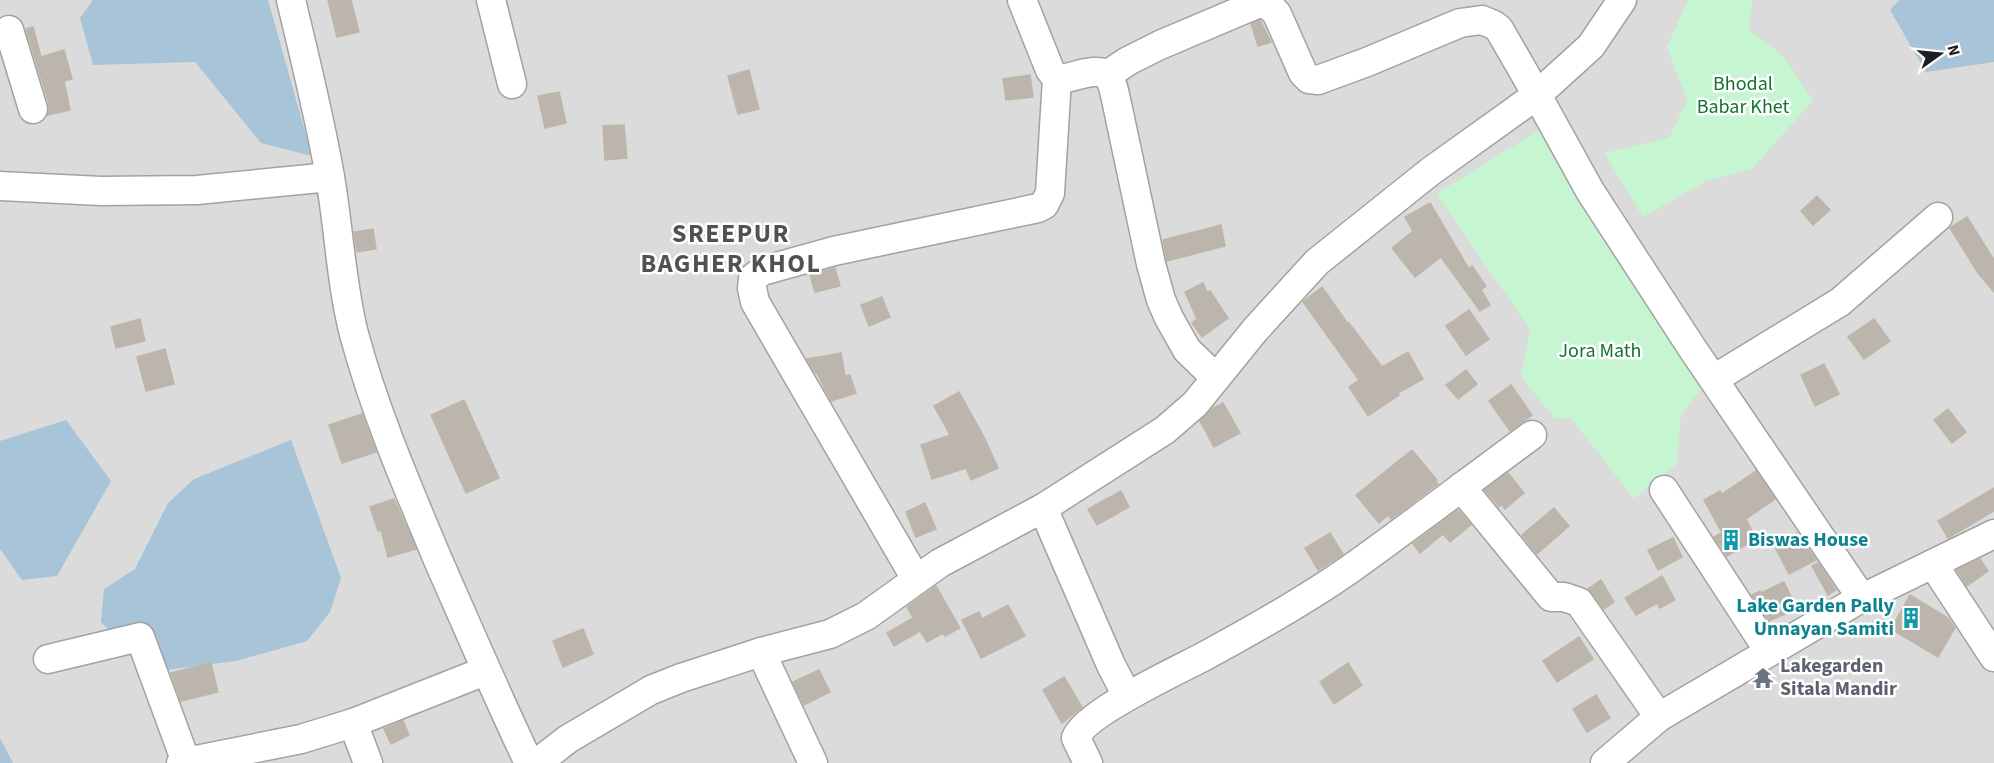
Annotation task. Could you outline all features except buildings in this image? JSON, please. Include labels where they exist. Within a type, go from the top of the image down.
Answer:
[{"type":"street","points":[[291,0],[330,177],[346,295],[366,376],[403,477],[485,671],[543,761],[568,739],[651,690],[760,652],[812,639],[846,627],[894,598],[916,579],[965,549],[1043,508],[1165,430],[1195,404],[1255,330],[1317,262],[1431,171],[1537,95],[1591,46],[1622,0]]},
{"type":"street","points":[[491,0],[512,84]]},
{"type":"street","points":[[916,579],[755,302],[752,288],[753,278],[762,271],[834,251],[1044,205],[1050,193],[1057,79],[1050,70],[1022,0]]},
{"type":"street","points":[[1057,79],[1095,72],[1107,75],[1128,61],[1160,45],[1259,2],[1270,6],[1277,14],[1303,73],[1313,80],[1367,62],[1460,23],[1482,20],[1485,11]]},
{"type":"street","points":[[1485,11],[1499,29],[1590,191],[1714,379],[1863,597]]},
{"type":"street","points":[[11,29],[33,109]]},
{"type":"street","points":[[1107,75],[1117,104],[1150,264],[1161,300],[1187,350],[1216,378]]},
{"type":"street","points":[[0,186],[101,191],[197,190],[330,177]]},
{"type":"street","points":[[1714,379],[1840,302],[1938,217]]},
{"type":"street","points":[[1088,763],[1077,741],[1078,733],[1127,696],[1200,659],[1311,594],[1352,567],[1532,435]]},
{"type":"street","points":[[1461,487],[1551,597],[1564,597],[1579,602],[1659,717]]},
{"type":"street","points":[[1664,490],[1769,651]]},
{"type":"street","points":[[1043,508],[1111,665],[1127,696]]},
{"type":"street","points":[[1605,763],[1659,717],[1769,651],[1863,597],[1994,534]]},
{"type":"street","points":[[1933,564],[1994,657]]},
{"type":"street","points":[[48,659],[140,637],[183,763],[301,739],[353,723],[485,671]]},
{"type":"street","points":[[760,652],[813,763]]},
{"type":"street","points":[[353,723],[368,763]]},
{"type":"shaded area","points":[[0,0],[1994,0],[1994,763],[0,763]]},
{"type":"green space","name":"Bhodal Babar Khet","points":[[1688,0],[1752,0],[1749,30],[1782,55],[1813,100],[1752,169],[1706,181],[1643,217],[1604,153],[1669,138],[1687,101],[1667,47]]},
{"type":"green space","name":"Jora Math","points":[[1542,128],[1706,384],[1681,414],[1677,463],[1634,499],[1571,418],[1555,419],[1521,376],[1530,329],[1436,194]]},
{"type":"water","points":[[93,0],[268,0],[312,156],[261,143],[195,62],[93,65],[80,18]]},
{"type":"water","points":[[1899,0],[1994,0],[1994,62],[1926,72],[1890,10]]},
{"type":"water","points":[[66,420],[111,481],[57,576],[22,580],[0,549],[0,441]]},
{"type":"water","points":[[291,440],[341,578],[330,612],[307,641],[236,661],[160,671],[127,649],[101,622],[104,589],[135,569],[168,503],[194,479]]},
{"type":"water","points":[[0,738],[13,763],[0,763]]},
{"type":"place","name":"Biswas House","points":[[1731,540]]},
{"type":"place","name":"Lake Garden Pally Unnayan Samiti","points":[[1911,618]]},
{"type":"place","name":"Lakegarden Sitala Mandir","points":[[1763,678]]},
{"type":"district","name":"SREEPUR BAGHER KHOL","points":[[731,248]]}]
